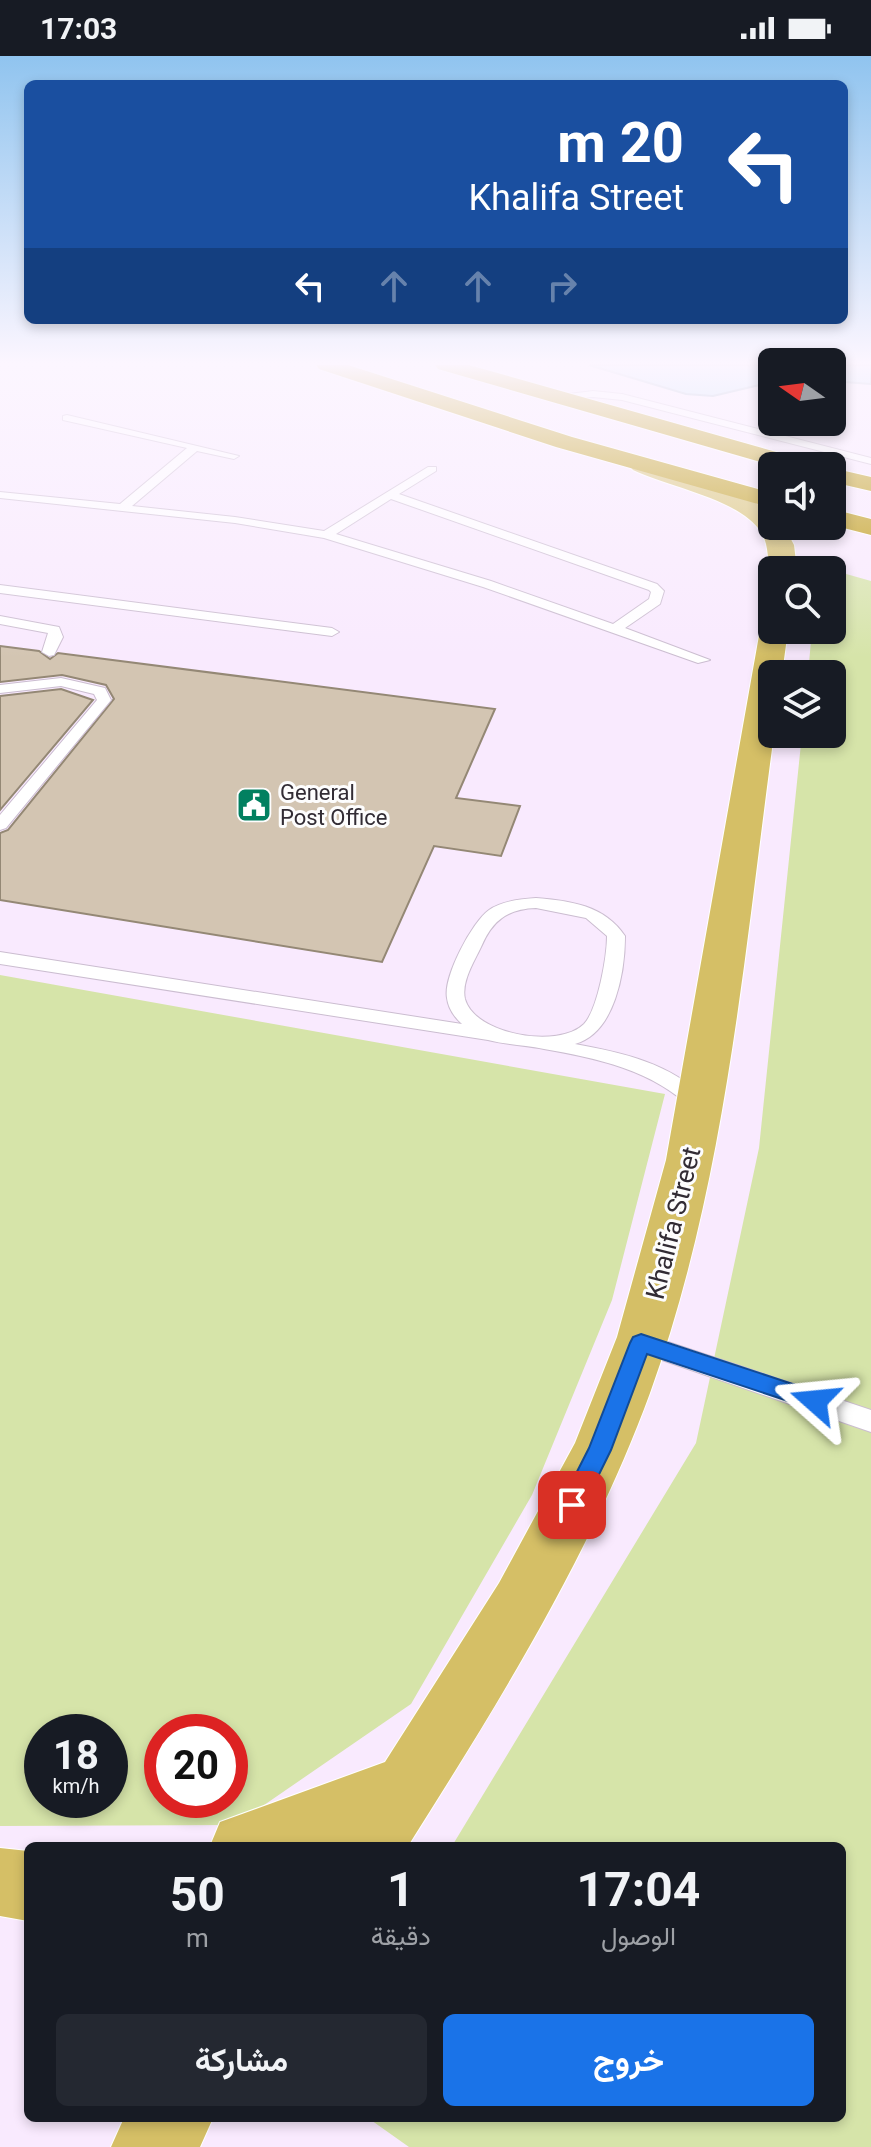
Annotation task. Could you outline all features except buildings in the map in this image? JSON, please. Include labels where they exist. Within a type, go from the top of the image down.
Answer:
[{"type":"highway","points":[[633,463],[758,497]]},
{"type":"highway","points":[[846,478],[871,484]]},
{"type":"highway","points":[[846,521],[871,527]]},
{"type":"main road","points":[[641,465],[667,478],[720,494],[762,517],[771,525],[782,545],[782,556]]},
{"type":"main road","name":"Khalifa Street","points":[[372,1842],[516,1615],[600,1450],[641,1343],[666,1265],[684,1192],[772,644]]},
{"type":"main road","points":[[255,1842],[408,1787]]},
{"type":"main road","points":[[0,1882],[24,1885]]},
{"type":"main road","points":[[150,2147],[172,2122]]},
{"type":"lane","points":[[122,508],[176,463]]},
{"type":"lane","points":[[326,535],[432,469]]},
{"type":"lane","points":[[0,495],[235,520],[326,535],[487,584],[703,660]]},
{"type":"lane","points":[[390,495],[658,591],[655,601],[616,628]]},
{"type":"lane","points":[[0,589],[332,632]]},
{"type":"lane","points":[[0,620],[54,630],[56,637],[49,652]]},
{"type":"lane","points":[[0,689],[61,682],[100,691],[104,700],[0,825]]},
{"type":"lane","points":[[486,1034],[462,1015],[455,993],[482,923],[500,909],[523,903],[550,904],[582,911],[607,923],[616,936],[598,1018],[591,1028],[570,1040],[534,1042]]},
{"type":"lane","points":[[0,958],[534,1042],[644,1067],[676,1083],[700,1106]]},
{"type":"lane","points":[[641,1343],[871,1421]]},
{"type":"green space","points":[[846,574],[871,581],[871,2147],[409,2147],[374,2122],[846,2122],[846,1842],[454,1842],[696,1443],[759,1148],[801,748],[846,748],[846,660],[809,660],[811,644],[846,644]]},
{"type":"green space","points":[[0,975],[665,1094],[612,1300],[532,1495],[411,1704],[248,1816],[248,1714],[144,1714],[144,1818],[245,1818],[235,1825],[0,1826]]},
{"type":"place","name":"General Post Office","points":[[254,805]]},
{"type":"route","points":[[572,1505],[600,1450],[641,1343],[815,1401]]}]
